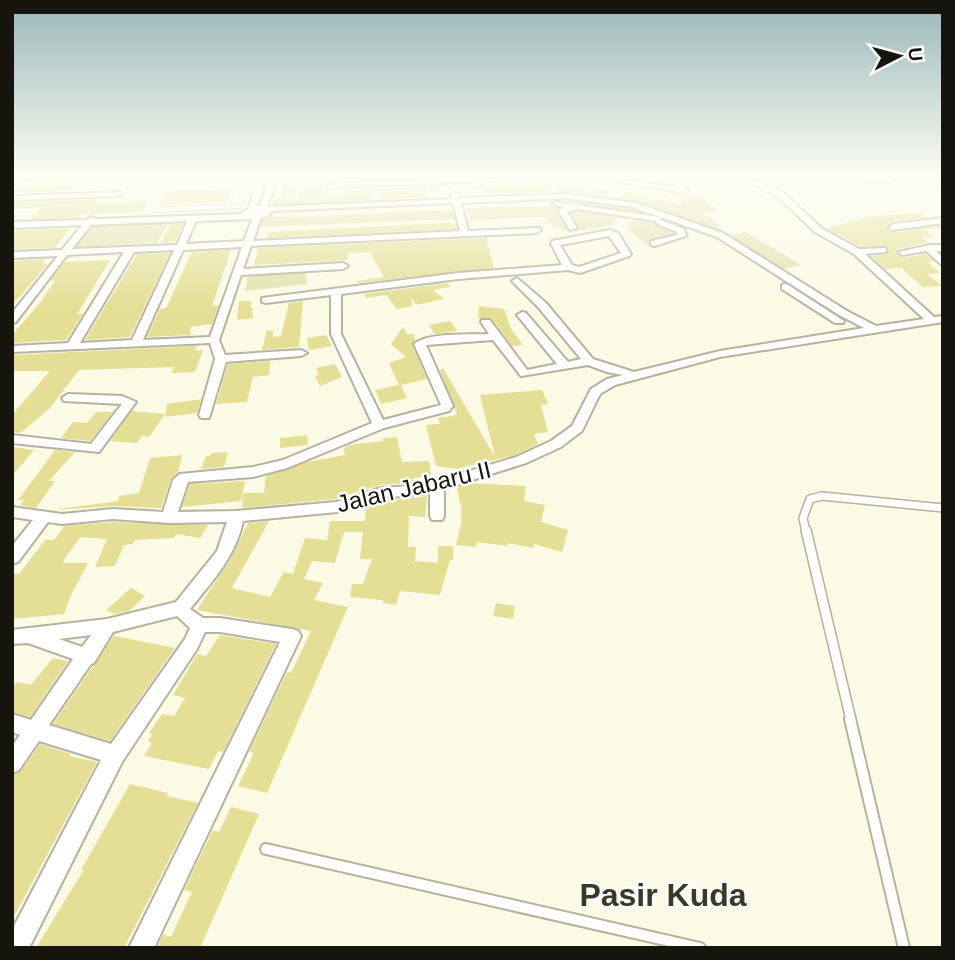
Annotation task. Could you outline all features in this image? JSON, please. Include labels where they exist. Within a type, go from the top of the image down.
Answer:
[{"type":"street","points":[[12,223],[55,221]]},
{"type":"street","points":[[12,320],[90,221]]},
{"type":"street","points":[[136,343],[192,221]]},
{"type":"street","points":[[205,415],[220,359],[214,340],[254,221]]},
{"type":"street","points":[[462,221],[465,234]]},
{"type":"street","points":[[569,221],[573,228]]},
{"type":"street","points":[[653,221],[681,231],[682,236],[653,243]]},
{"type":"street","points":[[668,221],[720,243],[817,309],[859,332]]},
{"type":"street","points":[[673,221],[720,235],[873,329]]},
{"type":"street","points":[[808,221],[818,230],[857,252],[937,319]]},
{"type":"street","points":[[893,227],[921,221]]},
{"type":"street","points":[[12,255],[537,230]]},
{"type":"street","points":[[266,300],[458,276],[568,267],[580,270],[592,251],[555,243],[568,267]]},
{"type":"street","points":[[913,257],[943,248]]},
{"type":"street","points":[[72,346],[131,249]]},
{"type":"street","points":[[857,252],[883,250]]},
{"type":"street","points":[[902,252],[931,251],[943,263]]},
{"type":"street","points":[[237,272],[343,266]]},
{"type":"street","points":[[517,281],[542,305],[589,361],[611,370],[637,373]]},
{"type":"street","points":[[336,293],[336,334],[379,425]]},
{"type":"street","points":[[522,315],[565,366]]},
{"type":"street","name":"Jalan Jabaru II","points":[[12,512],[43,518],[113,514],[169,518],[236,516],[337,507],[380,493],[437,487],[521,460],[556,444],[577,428],[595,392],[611,382],[637,373],[720,354],[937,319]]},
{"type":"street","points":[[486,322],[525,374],[589,361]]},
{"type":"street","points":[[169,518],[180,480],[186,477],[253,472],[286,463],[379,425],[447,406],[420,344],[426,341],[491,337]]},
{"type":"street","points":[[12,349],[214,340]]},
{"type":"street","points":[[220,359],[301,353]]},
{"type":"street","points":[[12,439],[94,449],[130,402],[68,398]]},
{"type":"street","points":[[437,487],[438,516]]},
{"type":"street","points":[[20,636],[107,626],[181,608],[222,557],[234,534],[236,516]]},
{"type":"street","points":[[12,558],[43,518]]},
{"type":"street","points":[[141,948],[292,636],[220,625],[200,625],[186,616],[181,608]]},
{"type":"street","points":[[16,948],[115,755],[195,638],[200,625]]},
{"type":"street","points":[[12,763],[107,626]]},
{"type":"street","points":[[20,636],[88,657]]},
{"type":"street","points":[[12,723],[115,755]]},
{"type":"lane","points":[[904,948],[803,519],[810,499],[822,496],[943,508]]},
{"type":"lane","points":[[266,849],[700,948]]},
{"type":"shaded area","points":[[169,221],[157,243],[75,247],[92,224]]},
{"type":"shaded area","points":[[262,221],[412,221],[259,227]]},
{"type":"shaded area","points":[[547,221],[615,221],[612,225],[575,231]]},
{"type":"shaded area","points":[[691,221],[714,221],[720,228]]},
{"type":"shaded area","points":[[627,222],[661,222],[693,234],[646,245],[628,228]]},
{"type":"shaded area","points":[[746,232],[801,265],[782,269],[726,236]]},
{"type":"shaded area","points":[[305,271],[307,284],[245,291],[248,274]]},
{"type":"building","points":[[853,221],[895,221],[886,227],[893,233],[939,226],[941,228],[924,229],[935,237],[920,237],[929,242],[897,249],[895,252],[902,258],[925,254],[934,261],[927,262],[941,273],[927,274],[943,286],[923,287],[901,268],[885,269],[871,256],[888,254],[888,246],[860,246],[826,228]]},
{"type":"building","points":[[455,223],[457,229],[267,238],[269,232]]},
{"type":"building","points":[[171,224],[183,224],[175,242],[161,243]]},
{"type":"building","points":[[70,228],[55,248],[12,249],[12,231]]},
{"type":"building","points":[[486,238],[494,268],[358,283],[357,281],[384,277],[370,252],[348,253],[348,260],[254,265],[258,248]]},
{"type":"building","points":[[231,250],[212,306],[219,305],[212,324],[190,327],[191,335],[147,337],[160,309],[166,308],[192,252]]},
{"type":"building","points":[[170,253],[130,337],[85,340],[137,254]]},
{"type":"building","points":[[45,259],[42,264],[49,263],[12,305],[12,261]]},
{"type":"building","points":[[110,260],[77,314],[83,314],[66,340],[12,343],[12,335],[39,304],[55,281],[50,281],[65,262]]},
{"type":"building","points":[[448,283],[451,287],[433,290],[444,299],[416,305],[411,297],[412,306],[397,309],[386,295],[366,298],[364,294]]},
{"type":"building","points":[[239,301],[252,301],[250,307],[253,318],[237,320]]},
{"type":"building","points":[[303,301],[299,347],[262,350],[267,330],[273,331],[273,337],[281,336],[289,303]]},
{"type":"building","points":[[479,306],[504,309],[511,329],[523,345],[512,346],[492,318],[478,318]]},
{"type":"building","points":[[450,321],[457,331],[435,334],[429,325]]},
{"type":"building","points":[[403,327],[407,334],[414,334],[412,345],[427,379],[401,385],[407,398],[381,404],[375,390],[399,385],[389,363],[406,357],[391,344]]},
{"type":"building","points":[[326,335],[332,346],[309,350],[307,338]]},
{"type":"building","points":[[197,346],[195,351],[203,350],[195,372],[171,373],[174,367],[79,370],[49,409],[20,433],[12,432],[12,415],[50,371],[12,371],[12,355]]},
{"type":"building","points":[[270,361],[269,375],[253,377],[247,402],[216,404],[228,364]]},
{"type":"building","points":[[335,364],[342,377],[320,386],[315,376],[319,375],[316,368]]},
{"type":"building","points":[[443,368],[495,457],[480,395],[542,390],[548,404],[541,405],[548,432],[534,434],[538,444],[515,455],[456,469],[436,466],[426,425],[440,424],[438,418],[457,415],[440,370]]},
{"type":"building","points":[[201,399],[197,413],[165,417],[167,404]]},
{"type":"building","points":[[132,411],[165,414],[149,437],[142,436],[137,443],[110,441]]},
{"type":"building","points":[[96,412],[113,412],[90,441],[61,438],[73,422],[87,423]]},
{"type":"building","points":[[307,435],[308,445],[280,448],[280,438]]},
{"type":"building","points":[[397,437],[402,462],[429,461],[431,474],[409,480],[428,481],[380,485],[335,499],[242,508],[243,493],[264,493],[266,476],[307,462],[345,455],[344,448],[349,445]]},
{"type":"building","points":[[12,447],[34,450],[12,476]]},
{"type":"building","points":[[55,450],[75,452],[49,481],[55,481],[36,508],[20,505],[24,500],[18,500]]},
{"type":"building","points":[[228,452],[224,467],[201,469],[206,456]]},
{"type":"building","points":[[182,455],[178,473],[171,479],[161,508],[113,506],[52,510],[118,501],[119,496],[139,493],[150,458]]},
{"type":"building","points":[[245,481],[241,501],[182,507],[190,484]]},
{"type":"building","points":[[470,483],[526,486],[524,501],[545,505],[541,522],[568,530],[562,552],[534,544],[533,548],[508,543],[507,546],[477,542],[476,547],[456,545],[462,519],[457,488]]},
{"type":"building","points":[[427,496],[425,517],[409,516],[408,547],[416,547],[415,561],[438,563],[438,546],[453,546],[453,560],[450,560],[440,595],[400,591],[396,605],[383,603],[383,600],[350,597],[352,584],[363,584],[372,559],[360,559],[363,532],[344,532],[335,563],[312,561],[304,579],[323,583],[314,600],[348,607],[267,793],[238,786],[254,753],[249,752],[287,672],[291,673],[311,631],[197,610],[231,558],[248,523],[269,521],[232,588],[270,597],[284,572],[293,574],[305,538],[327,540],[330,521],[365,521],[366,506],[383,501]]},
{"type":"building","points":[[113,522],[208,525],[200,538],[176,534],[174,538],[135,540],[133,544],[124,545],[115,566],[95,567],[107,539],[80,537],[62,563],[88,563],[64,614],[12,619],[12,574],[19,574],[45,540],[54,540],[64,526]]},
{"type":"building","points":[[131,588],[145,596],[129,611],[115,614],[106,610]]},
{"type":"building","points":[[496,603],[515,606],[513,619],[493,616]]},
{"type":"building","points":[[220,635],[276,644],[223,752],[218,751],[209,769],[144,756],[152,743],[148,741],[152,734],[149,733],[162,714],[174,716],[185,698],[173,695],[197,654],[206,656]]},
{"type":"building","points":[[114,636],[175,648],[110,741],[53,724]]},
{"type":"building","points":[[53,658],[68,661],[30,717],[12,712],[12,688],[17,682],[31,685]]},
{"type":"building","points":[[40,744],[71,754],[69,756],[97,762],[12,920],[12,775],[21,771]]},
{"type":"building","points":[[130,784],[198,803],[124,948],[36,948],[83,871],[81,870]]},
{"type":"building","points":[[231,807],[259,814],[200,948],[157,948],[163,934],[171,937],[192,892],[184,890],[213,830],[219,832]]},
{"type":"waterway","points":[[59,221],[64,221]]},
{"type":"district","name":"Pasir Kuda","points":[[663,895]]}]
